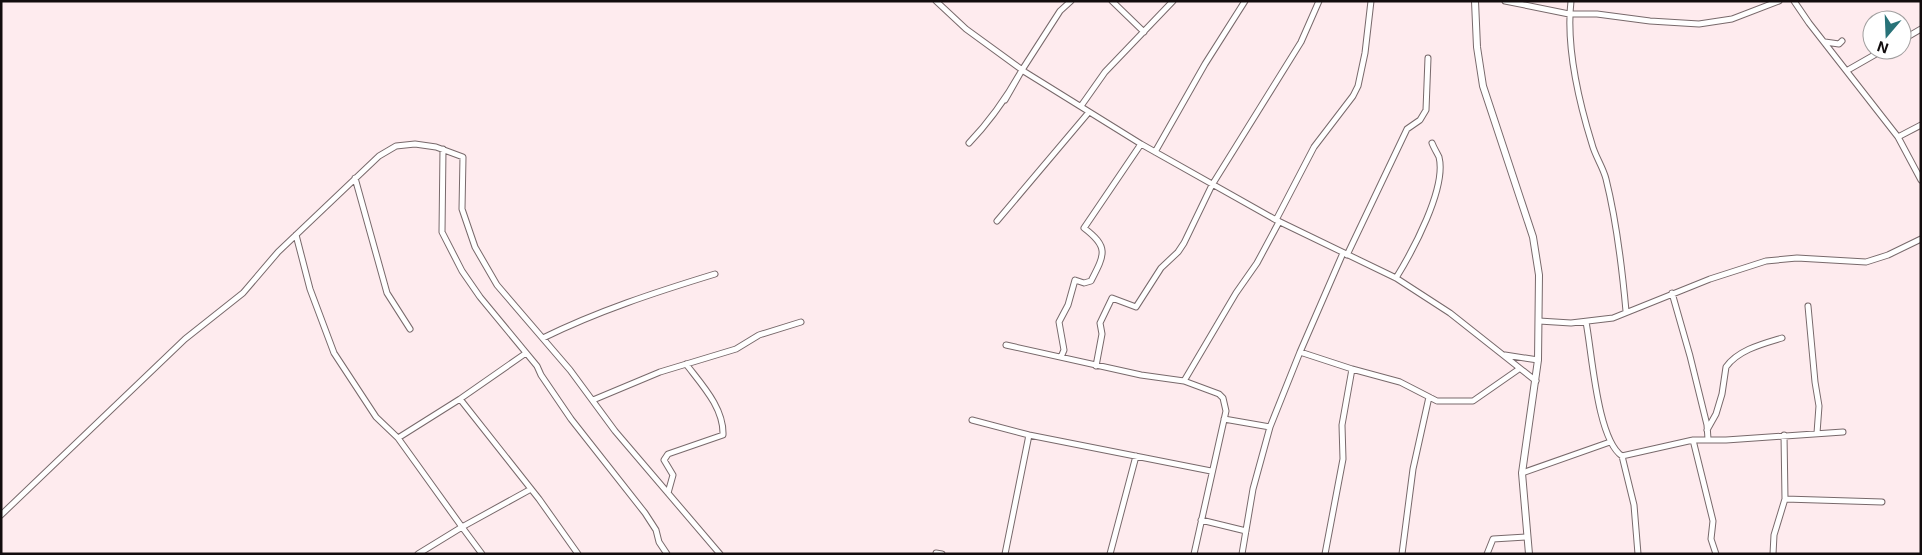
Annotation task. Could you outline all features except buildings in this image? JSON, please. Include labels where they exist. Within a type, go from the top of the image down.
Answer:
[{"type":"street","points":[[936,1],[966,29],[1022,70],[1141,144],[1212,185],[1278,221],[1396,278],[1450,313],[1536,381]]},
{"type":"street","points":[[969,143],[1004,100],[1060,12],[1071,1]]},
{"type":"street","points":[[1112,1],[1144,32]]},
{"type":"street","points":[[1081,106],[1105,72],[1173,1]]},
{"type":"street","points":[[1155,152],[1205,64],[1245,1]]},
{"type":"street","points":[[1096,366],[1102,334],[1100,323],[1112,298],[1136,307],[1162,268],[1184,243],[1212,185],[1301,42],[1319,1]]},
{"type":"street","points":[[1184,380],[1236,293],[1257,263],[1314,147],[1353,96],[1358,86],[1365,53],[1370,1]]},
{"type":"street","points":[[1475,1],[1477,47],[1483,86],[1523,206],[1536,252],[1540,296],[1538,360],[1522,473],[1529,554]]},
{"type":"street","points":[[1505,1],[1569,14],[1597,14],[1650,21],[1699,24],[1732,19],[1779,1]]},
{"type":"street","points":[[1571,1],[1569,14],[1573,57],[1592,146],[1606,179],[1618,238],[1626,311]]},
{"type":"street","points":[[1794,1],[1898,136],[1921,180]]},
{"type":"street","points":[[1825,42],[1839,44],[1842,41]]},
{"type":"street","points":[[1242,554],[1256,472],[1270,427],[1300,352],[1345,254],[1375,199],[1404,134],[1410,124],[1420,120],[1426,110],[1428,58]]},
{"type":"street","points":[[1848,70],[1866,60]]},
{"type":"street","points":[[997,222],[1089,112]]},
{"type":"street","points":[[1898,136],[1921,125]]},
{"type":"street","points":[[1396,278],[1419,239],[1436,188],[1440,173],[1439,158],[1432,143]]},
{"type":"street","points":[[1,515],[186,339],[242,292],[296,234],[355,178],[379,156],[403,144],[443,149],[462,157],[462,209],[475,247],[497,285],[543,338],[593,400],[615,431],[720,554]]},
{"type":"street","points":[[1061,357],[1064,350],[1059,322],[1068,305],[1075,280],[1084,283],[1091,281],[1103,248],[1101,241],[1084,228],[1141,144]]},
{"type":"street","points":[[443,149],[442,232],[462,271],[480,297],[537,366],[540,375],[571,419],[645,513],[656,530],[659,542],[667,554]]},
{"type":"street","points":[[355,178],[387,293],[410,330]]},
{"type":"street","points":[[296,234],[310,289],[334,353],[376,417],[398,438],[482,554]]},
{"type":"street","points":[[1539,321],[1555,323],[1586,322],[1612,318],[1672,293],[1766,261],[1797,258],[1866,262],[1888,255],[1921,239]]},
{"type":"street","points":[[543,338],[577,321],[601,314],[617,305],[715,274]]},
{"type":"street","points":[[1672,293],[1690,356],[1708,439]]},
{"type":"street","points":[[1808,306],[1819,406],[1817,433]]},
{"type":"street","points":[[593,400],[660,372],[736,349],[759,335],[801,322]]},
{"type":"street","points":[[1586,322],[1598,401],[1610,442],[1622,456],[1634,505],[1638,554]]},
{"type":"street","points":[[1707,430],[1716,414],[1726,367],[1730,361],[1738,355],[1782,338]]},
{"type":"street","points":[[1006,345],[1096,366],[1184,380],[1219,394],[1225,404],[1224,419],[1194,554]]},
{"type":"street","points":[[1300,352],[1400,382],[1437,401],[1470,402],[1519,369]]},
{"type":"street","points":[[398,438],[460,399],[526,353]]},
{"type":"street","points":[[1505,355],[1538,360]]},
{"type":"street","points":[[668,493],[673,475],[664,460],[668,454],[723,435],[723,421],[716,406],[686,364]]},
{"type":"street","points":[[1326,554],[1343,459],[1342,424],[1352,369]]},
{"type":"street","points":[[1402,554],[1413,469],[1429,397]]},
{"type":"street","points":[[460,399],[578,554]]},
{"type":"street","points":[[1224,419],[1270,427]]},
{"type":"street","points":[[972,420],[1029,435],[1211,471]]},
{"type":"street","points":[[1622,456],[1692,440],[1726,440],[1843,432]]},
{"type":"street","points":[[1005,554],[1029,435]]},
{"type":"street","points":[[1773,554],[1774,535],[1784,499],[1784,435]]},
{"type":"street","points":[[1692,440],[1713,521],[1711,539],[1716,554]]},
{"type":"street","points":[[1522,473],[1610,442]]},
{"type":"street","points":[[1110,554],[1136,456]]},
{"type":"street","points":[[418,554],[462,527],[531,490]]},
{"type":"street","points":[[1784,499],[1882,502]]},
{"type":"street","points":[[1201,520],[1246,531]]},
{"type":"street","points":[[1487,554],[1493,539],[1527,537]]}]
